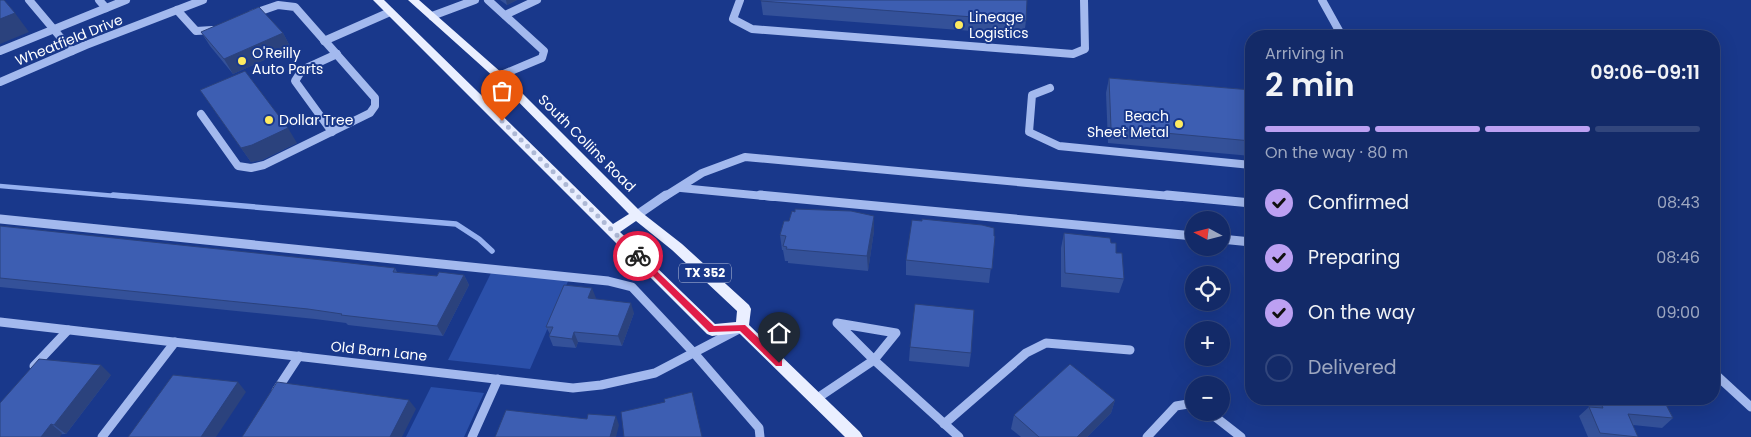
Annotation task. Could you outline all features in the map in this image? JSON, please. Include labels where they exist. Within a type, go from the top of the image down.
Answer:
[{"type":"main road","name":"TX 352","points":[[378,0],[613,230],[712,330],[742,327]]},
{"type":"main road","name":"South Collins Road","points":[[416,1],[499,76],[637,215],[677,247],[744,308],[742,327]]},
{"type":"main road","points":[[613,230],[637,215]]},
{"type":"main road","points":[[742,327],[855,437]]},
{"type":"street","points":[[30,0],[72,51]]},
{"type":"street","points":[[99,0],[106,8]]},
{"type":"street","points":[[0,51],[126,0]]},
{"type":"street","name":"Wheatfield Drive","points":[[0,82],[72,51],[203,0]]},
{"type":"street","points":[[432,16],[475,0]]},
{"type":"street","points":[[488,0],[544,51],[542,58],[499,76]]},
{"type":"street","points":[[505,15],[537,0]]},
{"type":"street","points":[[740,0],[733,19],[752,29],[1074,54],[1086,49],[1084,0]]},
{"type":"street","points":[[1322,0],[1339,30]]},
{"type":"street","points":[[201,114],[238,166],[251,168],[264,165],[370,114],[375,106],[375,98],[295,7],[287,4],[274,6],[247,16]]},
{"type":"street","points":[[177,10],[196,31],[202,32],[220,27]]},
{"type":"street","points":[[324,40],[390,12]]},
{"type":"street","points":[[332,132],[295,80],[302,70],[336,54]]},
{"type":"street","points":[[1050,88],[1032,95],[1029,132],[1059,146],[1245,164]]},
{"type":"street","points":[[637,215],[724,162],[745,157],[1245,202]]},
{"type":"street","points":[[681,188],[1185,235]]},
{"type":"street","points":[[0,219],[608,281],[632,287],[694,352],[759,428],[760,437]]},
{"type":"street","points":[[1230,240],[1245,241]]},
{"type":"street","name":"Old Barn Lane","points":[[0,322],[573,388],[602,385],[655,374],[742,327]]},
{"type":"street","points":[[816,399],[874,360],[896,333],[837,323],[874,360],[959,437]]},
{"type":"street","points":[[27,374],[68,330]]},
{"type":"street","points":[[102,437],[175,342]]},
{"type":"street","points":[[944,424],[1026,353],[1046,343],[1130,350]]},
{"type":"street","points":[[273,396],[299,356]]},
{"type":"street","points":[[472,437],[498,378]]},
{"type":"street","points":[[1720,379],[1751,407]]},
{"type":"street","points":[[1146,437],[1176,406],[1185,404]]},
{"type":"street","points":[[1220,421],[1240,437]]},
{"type":"shaded area","points":[[492,271],[569,279],[530,369],[448,360]]},
{"type":"shaded area","points":[[431,387],[484,393],[464,437],[406,437]]},
{"type":"building","points":[[0,0],[4,0],[15,13],[0,19]]},
{"type":"building","points":[[761,0],[1027,0],[1026,21]]},
{"type":"building","points":[[259,7],[283,33],[224,59],[201,32]]},
{"type":"building","points":[[245,71],[288,128],[252,145],[241,148],[200,90]]},
{"type":"building","name":"Beach Sheet Metal","points":[[1109,78],[1245,89],[1245,140],[1111,128]]},
{"type":"building","points":[[795,209],[851,211],[874,216],[867,256],[786,249],[787,247],[783,246],[786,236],[780,235],[784,221],[789,221],[792,211],[795,212]]},
{"type":"building","points":[[922,219],[994,228],[992,269],[906,260],[912,220],[922,221]]},
{"type":"building","points":[[0,226],[395,268],[393,272],[437,276],[439,272],[464,275],[437,326],[341,315],[308,309],[0,278]]},
{"type":"building","points":[[1064,233],[1110,238],[1111,243],[1116,243],[1116,253],[1122,253],[1124,279],[1065,273]]},
{"type":"building","points":[[564,285],[592,288],[588,298],[631,303],[618,336],[574,332],[572,339],[549,336],[553,327],[546,327]]},
{"type":"building","points":[[915,304],[974,310],[971,353],[910,347]]},
{"type":"building","points":[[39,359],[101,365],[54,425],[51,424],[41,437],[0,437],[0,403]]},
{"type":"building","points":[[1070,364],[1115,400],[1077,437],[1039,437],[1014,415]]},
{"type":"building","points":[[173,375],[238,382],[201,437],[128,437]]},
{"type":"building","points":[[277,382],[409,400],[390,437],[242,437]]},
{"type":"building","points":[[692,392],[702,437],[624,437],[621,412],[665,402],[664,399]]},
{"type":"building","points":[[1602,405],[1666,405],[1673,418],[1628,414],[1638,437],[1600,433],[1589,407],[1603,408]]},
{"type":"building","points":[[506,410],[587,419],[588,414],[616,416],[610,437],[495,437]]},
{"type":"waterway","points":[[0,186],[128,197]]},
{"type":"waterway","points":[[113,195],[456,224],[479,239],[492,251]]},
{"type":"way so far","points":[[502,121],[638,256]]},
{"type":"place","name":"Lineage Logistics","points":[[959,25]]},
{"type":"place","name":"O'Reilly Auto Parts","points":[[242,61]]},
{"type":"place","name":"Dollar Tree","points":[[269,120]]},
{"type":"place","name":"Beach Sheet Metal","points":[[1179,124]]},
{"type":"route","points":[[638,256],[712,330],[742,327],[779,363]]}]
